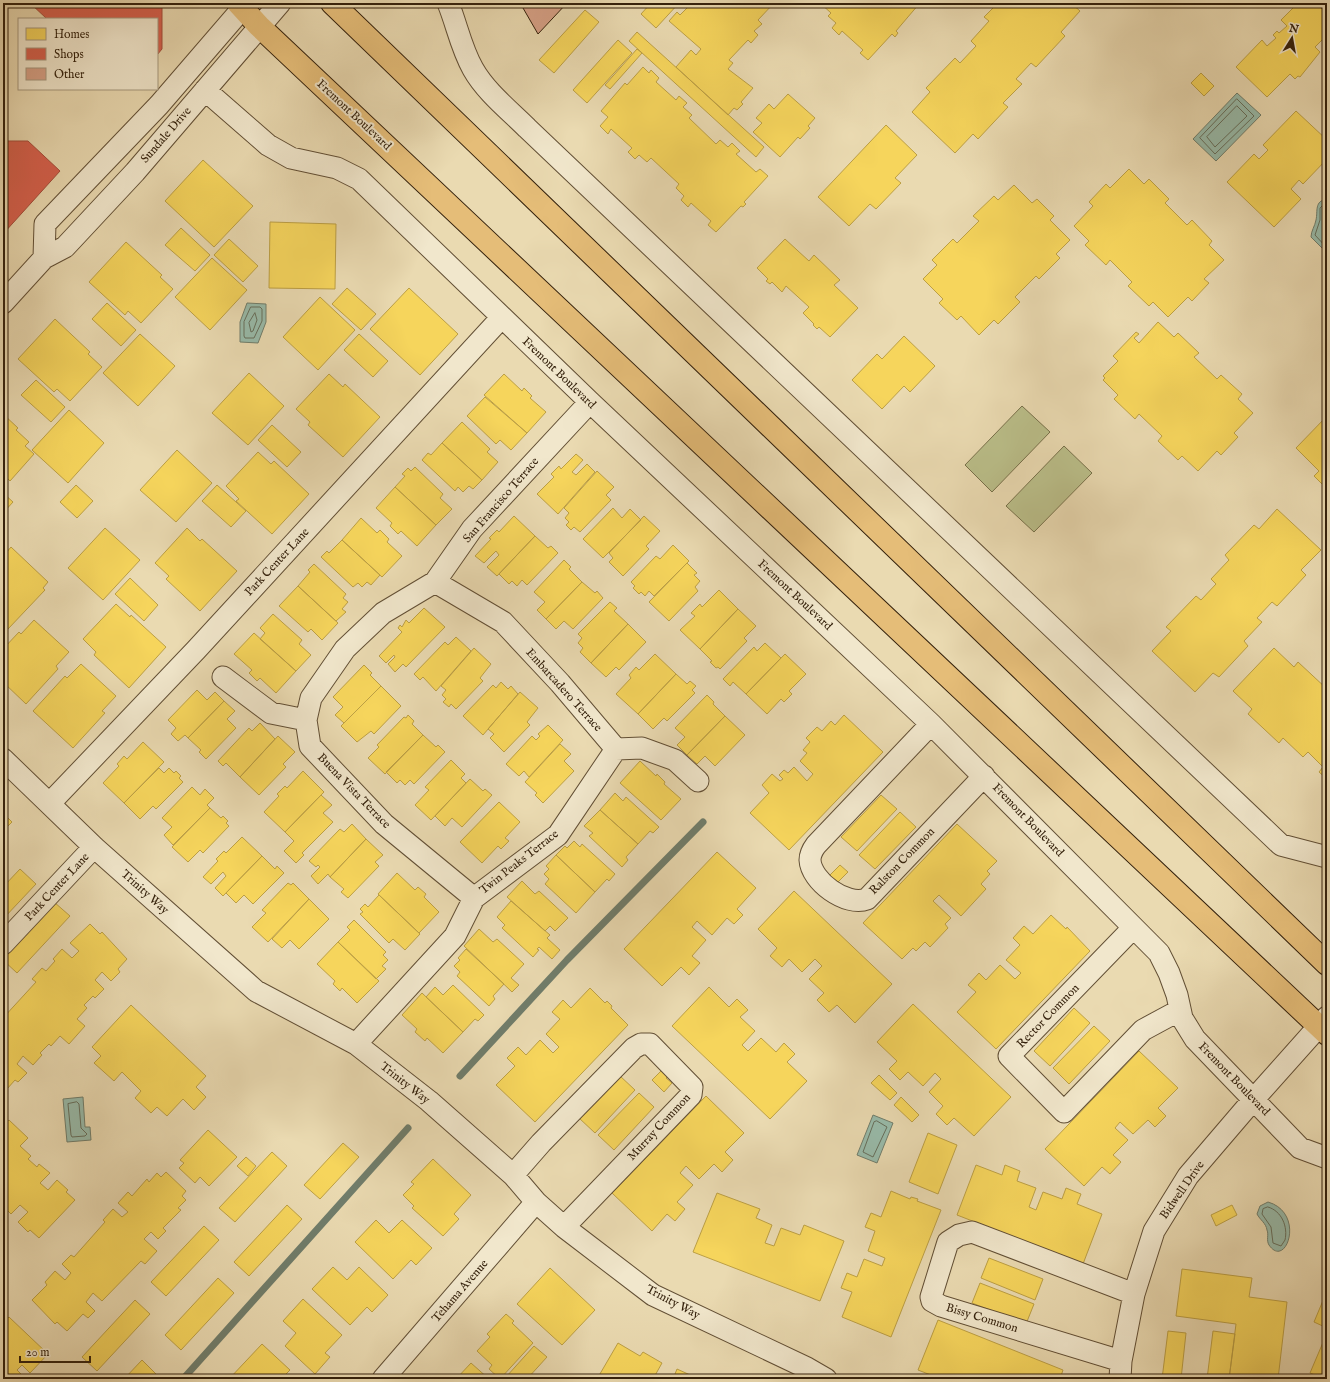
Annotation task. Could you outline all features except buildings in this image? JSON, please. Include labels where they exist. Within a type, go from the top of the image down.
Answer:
[{"type":"main road","points":[[332,3],[485,148],[1327,964]]},
{"type":"main road","name":"Fremont Boulevard","points":[[243,5],[259,26],[1324,1026]]},
{"type":"street","name":"Sundale Drive","points":[[3,303],[44,258],[65,247],[135,172],[280,3]]},
{"type":"street","points":[[448,3],[456,23],[462,47],[473,70],[485,87],[527,128],[1281,845],[1327,857]]},
{"type":"street","name":"Sundale Drive","points":[[44,258],[45,224],[159,105],[243,5]]},
{"type":"street","name":"Fremont Boulevard","points":[[205,90],[268,145],[291,158],[337,168],[359,179],[590,402],[931,724],[984,776],[1159,953],[1169,973],[1182,1018],[1195,1039],[1252,1100],[1300,1148],[1327,1158]]},
{"type":"street","name":"Park Center Lane","points":[[50,803],[196,650],[502,317]]},
{"type":"street","name":"San Francisco Terrace","points":[[306,720],[311,698],[344,650],[383,613],[435,582],[472,528],[590,402]]},
{"type":"street","name":"Embarcadero Terrace","points":[[435,582],[503,622],[560,684],[616,749]]},
{"type":"street","points":[[223,677],[271,713],[306,720]]},
{"type":"street","name":"Buena Vista Terrace","points":[[306,720],[310,746],[384,824],[474,898]]},
{"type":"street","name":"Ralston Common","points":[[931,724],[816,845],[810,860],[815,872],[824,884],[839,896],[850,900],[867,899],[984,776]]},
{"type":"street","points":[[616,749],[642,748],[674,760],[698,782]]},
{"type":"street","name":"Twin Peaks Terrace","points":[[356,1044],[455,936],[474,898],[558,835],[616,749]]},
{"type":"street","name":"Trinity Way","points":[[3,758],[94,847],[256,991],[356,1044],[429,1101],[513,1175],[536,1202],[564,1227],[653,1295],[807,1368],[826,1379]]},
{"type":"street","name":"Park Center Lane","points":[[3,944],[94,847]]},
{"type":"street","name":"Rector Common","points":[[1133,928],[1009,1056],[1064,1112],[1143,1030],[1180,1010]]},
{"type":"street","name":"Bidwell Drive","points":[[1120,1370],[1134,1294],[1154,1231],[1188,1176],[1252,1100],[1324,1026]]},
{"type":"street","name":"Murray Common","points":[[513,1175],[634,1048],[641,1044],[650,1044],[692,1087],[691,1095],[564,1227]]},
{"type":"street","name":"Tehama Avenue","points":[[383,1379],[536,1202]]},
{"type":"street","name":"Bissy Common","points":[[1120,1370],[941,1306],[932,1302],[931,1297],[948,1242],[959,1235],[972,1232],[1134,1294]]},
{"type":"green space","points":[[1022,406],[1050,432],[992,492],[965,465]]},
{"type":"green space","points":[[1064,446],[1092,473],[1034,532],[1006,506]]},
{"type":"water","points":[[1237,93],[1261,115],[1216,161],[1193,139]]},
{"type":"water","points":[[1327,199],[1327,253],[1311,237],[1316,220],[1318,204]]},
{"type":"water","points":[[247,303],[266,304],[266,322],[258,343],[240,342],[240,322]]},
{"type":"water","points":[[83,1097],[85,1127],[90,1127],[91,1140],[67,1142],[63,1099]]},
{"type":"water","points":[[873,1115],[893,1123],[877,1163],[857,1155]]},
{"type":"water","points":[[1268,1202],[1280,1208],[1287,1217],[1289,1237],[1286,1245],[1281,1250],[1275,1251],[1269,1245],[1266,1228],[1257,1214],[1260,1206]]},
{"type":"waterway","points":[[460,1076],[567,960],[703,822]]},
{"type":"waterway","points":[[183,1379],[408,1128]]}]
